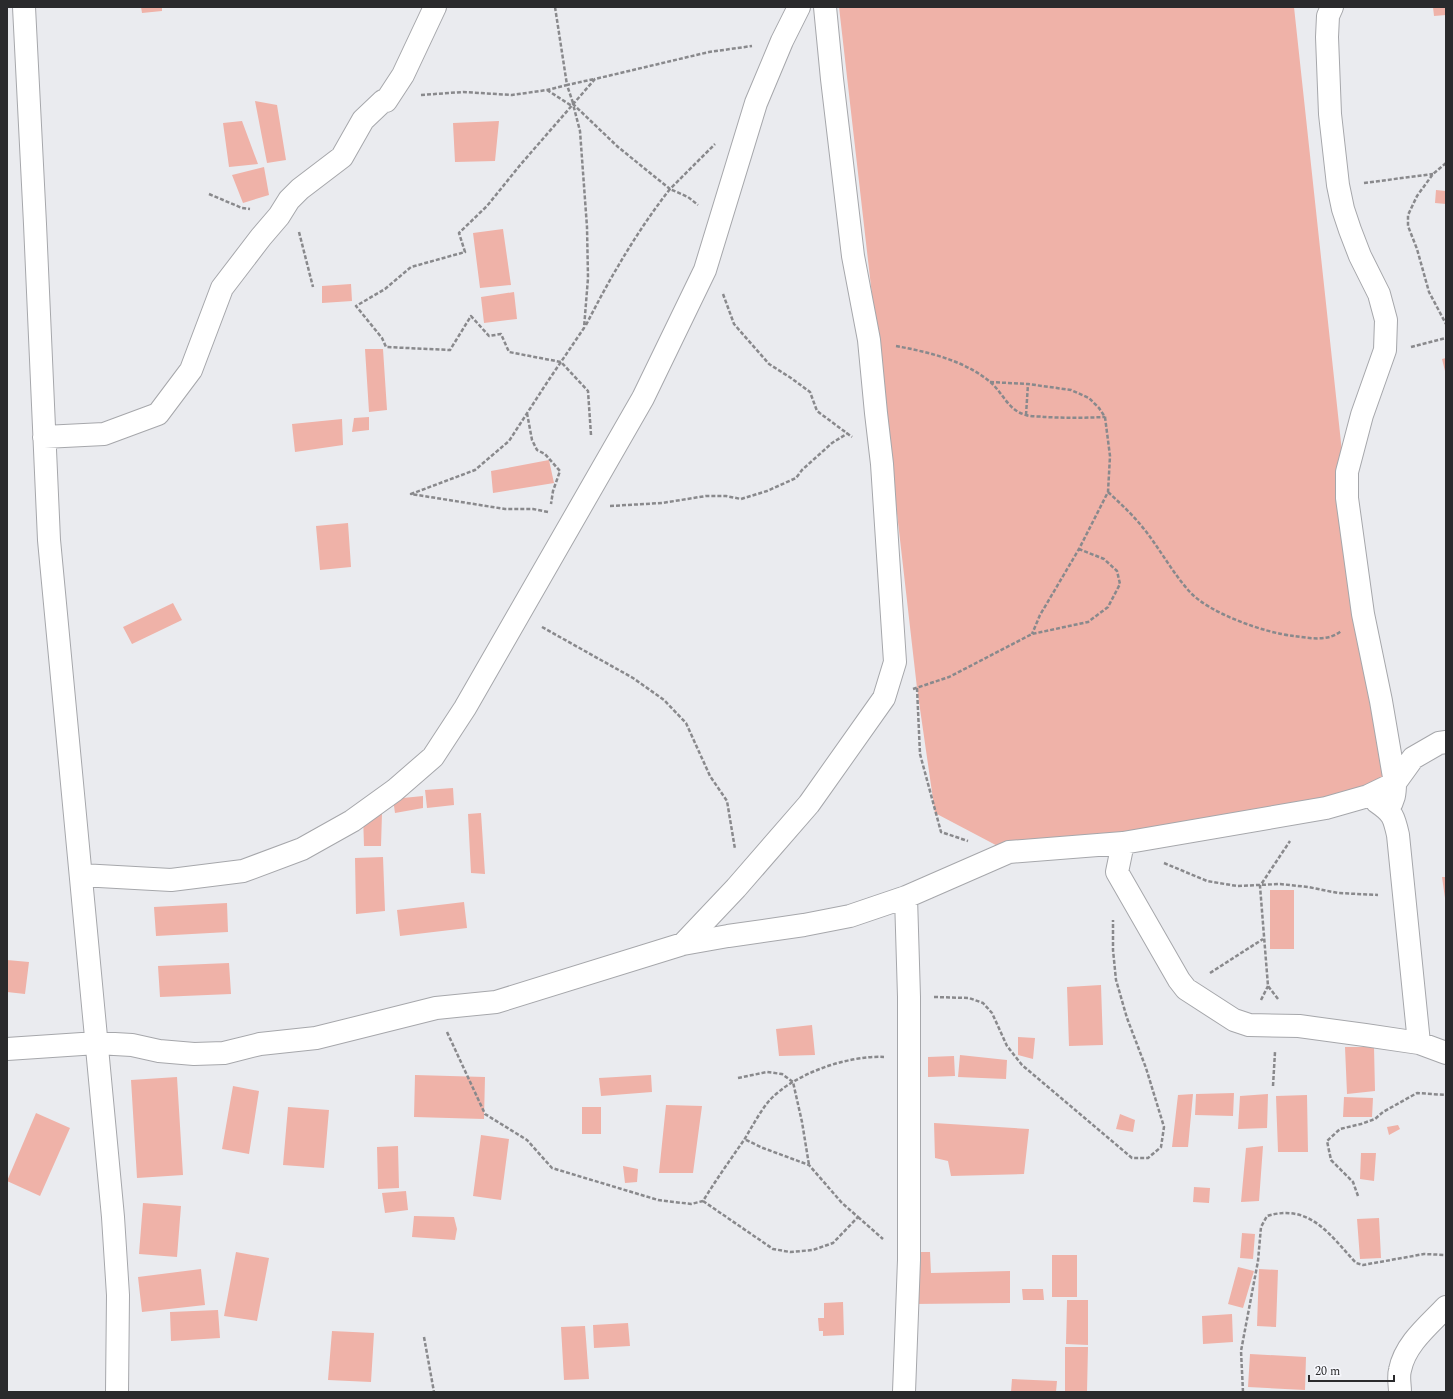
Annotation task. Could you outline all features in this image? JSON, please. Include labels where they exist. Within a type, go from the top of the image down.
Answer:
[{"type":"street","points":[[24,7],[49,540],[98,1043],[113,1217],[118,1295],[117,1392]]},
{"type":"street","points":[[44,437],[104,434],[158,414],[191,370],[222,288],[279,216],[289,200],[300,189],[342,157],[363,120],[383,101],[386,101],[403,75],[435,7]]},
{"type":"street","points":[[81,875],[171,880],[243,871],[302,849],[352,821],[395,790],[433,757],[465,708],[643,398],[705,270],[756,103],[782,41],[799,7]]},
{"type":"street","points":[[683,944],[736,888],[809,804],[884,698],[895,662],[882,464],[869,340],[853,256],[825,7]]},
{"type":"street","points":[[1332,7],[1328,16],[1326,37],[1330,114],[1338,185],[1343,209],[1350,230],[1360,256],[1379,294],[1386,320],[1385,350],[1362,415],[1347,472],[1347,498],[1363,614],[1381,701],[1395,783],[1393,801],[1388,809]]},
{"type":"street","points":[[7,1050],[98,1043],[132,1045],[159,1051],[194,1054],[224,1053],[260,1044],[316,1038],[436,1008],[496,1002],[683,944],[804,925],[850,916],[906,897],[1009,852],[1123,843],[1326,808],[1368,796],[1395,783],[1413,758],[1439,743],[1446,742]]},
{"type":"street","points":[[1368,796],[1388,809],[1394,819],[1398,835],[1412,986],[1419,1043]]},
{"type":"street","points":[[1123,843],[1117,872],[1179,980],[1186,989],[1234,1020],[1249,1025],[1299,1026],[1419,1043],[1446,1053]]},
{"type":"street","points":[[904,1392],[909,1260],[909,997],[906,897]]},
{"type":"street","points":[[1400,1392],[1399,1371],[1405,1355],[1416,1338],[1446,1307]]},
{"type":"path","points":[[555,7],[567,85],[580,132],[587,227],[588,278],[584,328]]},
{"type":"path","points":[[386,101],[417,95],[463,92],[512,94],[547,90],[709,52],[782,41]]},
{"type":"path","points":[[591,437],[588,390],[561,362],[509,352],[501,334],[489,336],[471,316],[450,350],[386,347],[382,338],[356,306],[385,289],[411,267],[465,252],[459,233],[487,206],[521,164],[595,79]]},
{"type":"path","points":[[547,90],[572,105],[670,189],[688,197],[701,207],[713,234],[713,241]]},
{"type":"path","points":[[527,413],[532,440],[537,450],[546,454],[560,471],[553,491],[550,513],[533,509],[504,509],[411,494],[475,470],[509,441],[527,413],[584,328],[610,280],[651,214],[670,189],[719,141]]},
{"type":"path","points":[[1446,163],[1433,174],[1418,196],[1408,215],[1408,226],[1417,249],[1429,292],[1446,324]]},
{"type":"path","points":[[1338,185],[1370,183],[1433,174]]},
{"type":"path","points":[[209,194],[242,208],[279,216]]},
{"type":"path","points":[[298,229],[313,287]]},
{"type":"path","points":[[723,293],[734,324],[769,364],[810,392],[817,410],[854,438]]},
{"type":"path","points":[[1385,350],[1417,346],[1446,338]]},
{"type":"path","points":[[869,340],[939,356],[970,368],[990,382],[1013,409],[1026,415],[1066,418],[1106,417]]},
{"type":"path","points":[[990,382],[1028,384],[1071,390],[1089,398],[1100,408],[1106,417],[1110,456],[1108,492],[1079,549],[1040,614],[1032,634]]},
{"type":"path","points":[[1026,415],[1028,384]]},
{"type":"path","points":[[577,513],[597,507],[662,503],[706,496],[726,496],[741,499],[766,491],[796,478],[802,470],[832,443],[848,433]]},
{"type":"path","points":[[1108,492],[1129,511],[1190,592],[1209,607],[1231,618],[1285,635],[1319,639],[1338,633],[1363,614]]},
{"type":"path","points":[[884,698],[949,677],[1032,634],[1088,622],[1108,607],[1120,584],[1117,571],[1104,559],[1079,549]]},
{"type":"path","points":[[519,613],[633,678],[664,700],[686,723],[710,776],[727,801],[740,876],[736,888]]},
{"type":"path","points":[[917,688],[920,754],[941,832],[1009,852]]},
{"type":"path","points":[[1294,835],[1260,886],[1263,939],[1268,986],[1299,1026]]},
{"type":"path","points":[[1159,860],[1207,881],[1237,886],[1280,884],[1301,886],[1338,893],[1372,895],[1404,892]]},
{"type":"path","points":[[909,997],[969,998],[983,1003],[992,1013],[1007,1046],[1022,1065],[1132,1158],[1148,1158],[1161,1147],[1164,1127],[1146,1068],[1127,1018],[1116,980],[1113,950],[1113,914]]},
{"type":"path","points":[[1186,989],[1263,939]]},
{"type":"path","points":[[436,1008],[485,1114],[527,1140],[552,1168],[658,1200],[691,1204],[703,1201],[769,1102],[793,1082],[825,1067],[852,1058],[881,1056],[909,1059]]},
{"type":"path","points":[[1273,1086],[1275,1052]]},
{"type":"path","points":[[738,1078],[767,1072],[782,1074],[793,1082],[802,1122],[809,1165]]},
{"type":"path","points":[[1358,1196],[1353,1182],[1331,1160],[1327,1141],[1340,1128],[1361,1124],[1375,1119],[1383,1112],[1417,1092],[1446,1095]]},
{"type":"path","points":[[703,1201],[774,1249],[790,1252],[813,1250],[833,1243],[858,1217],[842,1203],[809,1165],[763,1148],[744,1139]]},
{"type":"path","points":[[1243,1392],[1241,1351],[1258,1261],[1261,1227],[1266,1216],[1279,1212],[1295,1214],[1312,1220],[1324,1228],[1356,1263],[1363,1265],[1424,1254],[1446,1255]]},
{"type":"path","points":[[424,1337],[434,1392]]},
{"type":"building","points":[[141,7],[162,7],[162,11],[142,13]]},
{"type":"building","points":[[839,7],[1294,7],[1347,498],[1395,783],[1368,796],[1009,852],[935,813],[917,688]]},
{"type":"building","points":[[1433,7],[1446,7],[1446,15],[1434,16]]},
{"type":"building","points":[[255,101],[277,105],[286,160],[267,163]]},
{"type":"building","points":[[242,121],[258,164],[229,167],[223,123]]},
{"type":"building","points":[[499,121],[495,161],[455,162],[453,123]]},
{"type":"building","points":[[264,167],[269,195],[243,203],[232,175]]},
{"type":"building","points":[[1436,190],[1446,191],[1446,204],[1435,203]]},
{"type":"building","points":[[503,229],[511,285],[480,288],[473,233]]},
{"type":"building","points":[[351,284],[352,301],[322,303],[322,286]]},
{"type":"building","points":[[514,292],[517,319],[484,323],[481,297]]},
{"type":"building","points":[[365,349],[383,349],[387,410],[369,412]]},
{"type":"building","points":[[1446,358],[1446,371],[1445,371],[1442,359]]},
{"type":"building","points":[[369,417],[369,430],[352,432],[354,418]]},
{"type":"building","points":[[342,419],[343,445],[295,452],[292,424]]},
{"type":"building","points":[[549,460],[554,483],[493,493],[491,471]]},
{"type":"building","points":[[348,523],[351,567],[320,570],[316,526]]},
{"type":"building","points":[[173,603],[182,620],[132,644],[123,627]]},
{"type":"building","points":[[453,788],[454,805],[427,808],[425,790]]},
{"type":"building","points":[[423,796],[423,808],[395,813],[393,799]]},
{"type":"building","points":[[382,813],[381,846],[364,846],[363,815]]},
{"type":"building","points":[[481,813],[485,874],[471,873],[468,814]]},
{"type":"building","points":[[383,857],[385,911],[356,914],[355,858]]},
{"type":"building","points":[[1442,877],[1446,877],[1446,898],[1445,898]]},
{"type":"building","points":[[1270,890],[1294,890],[1294,949],[1270,949]]},
{"type":"building","points":[[464,902],[467,928],[400,936],[397,910]]},
{"type":"building","points":[[227,903],[228,932],[156,936],[154,907]]},
{"type":"building","points":[[7,960],[29,962],[25,994],[7,992]]},
{"type":"building","points":[[229,963],[231,994],[160,997],[158,966]]},
{"type":"building","points":[[1101,985],[1103,1045],[1069,1046],[1067,987]]},
{"type":"building","points":[[812,1025],[815,1055],[779,1056],[776,1029]]},
{"type":"building","points":[[1018,1037],[1035,1038],[1033,1059],[1018,1055]]},
{"type":"building","points":[[1345,1047],[1374,1047],[1375,1091],[1347,1094]]},
{"type":"building","points":[[960,1055],[1007,1060],[1006,1079],[958,1077]]},
{"type":"building","points":[[954,1056],[955,1076],[928,1077],[928,1057]]},
{"type":"building","points":[[415,1075],[485,1077],[484,1119],[414,1117]]},
{"type":"building","points":[[651,1075],[652,1092],[601,1096],[599,1078]]},
{"type":"building","points":[[177,1077],[183,1175],[137,1178],[131,1080]]},
{"type":"building","points":[[233,1086],[259,1091],[249,1154],[222,1149]]},
{"type":"building","points":[[1234,1093],[1233,1116],[1195,1115],[1196,1094]]},
{"type":"building","points":[[1193,1094],[1188,1147],[1172,1147],[1178,1095]]},
{"type":"building","points":[[1268,1094],[1267,1128],[1238,1129],[1240,1096]]},
{"type":"building","points":[[1307,1095],[1308,1152],[1278,1152],[1276,1096]]},
{"type":"building","points":[[1344,1097],[1373,1098],[1372,1117],[1343,1117]]},
{"type":"building","points":[[666,1105],[702,1106],[693,1173],[659,1173]]},
{"type":"building","points":[[288,1107],[329,1110],[324,1168],[283,1165]]},
{"type":"building","points":[[582,1107],[601,1107],[601,1134],[582,1134]]},
{"type":"building","points":[[36,1113],[70,1128],[40,1196],[7,1181]]},
{"type":"building","points":[[1120,1114],[1135,1120],[1133,1132],[1116,1129]]},
{"type":"building","points":[[934,1123],[1029,1129],[1024,1174],[951,1176],[948,1161],[935,1158]]},
{"type":"building","points":[[1398,1125],[1400,1129],[1389,1135],[1387,1127]]},
{"type":"building","points":[[481,1135],[509,1139],[501,1200],[473,1196]]},
{"type":"building","points":[[398,1146],[399,1188],[378,1189],[377,1147]]},
{"type":"building","points":[[1263,1146],[1259,1201],[1241,1202],[1246,1148]]},
{"type":"building","points":[[1361,1153],[1376,1153],[1374,1181],[1360,1179]]},
{"type":"building","points":[[623,1166],[638,1169],[637,1182],[625,1183]]},
{"type":"building","points":[[1194,1187],[1210,1188],[1209,1203],[1193,1202]]},
{"type":"building","points":[[406,1191],[408,1210],[385,1213],[382,1193]]},
{"type":"building","points":[[143,1203],[181,1206],[177,1257],[139,1254]]},
{"type":"building","points":[[414,1216],[454,1217],[457,1229],[455,1240],[412,1237]]},
{"type":"building","points":[[1379,1218],[1381,1258],[1360,1259],[1357,1219]]},
{"type":"building","points":[[1242,1233],[1255,1234],[1253,1259],[1240,1258]]},
{"type":"building","points":[[236,1252],[269,1258],[257,1321],[224,1316]]},
{"type":"building","points":[[911,1252],[930,1252],[931,1273],[1010,1271],[1010,1303],[912,1304]]},
{"type":"building","points":[[1052,1255],[1077,1255],[1077,1297],[1052,1297]]},
{"type":"building","points":[[1238,1267],[1254,1271],[1243,1308],[1228,1304]]},
{"type":"building","points":[[201,1269],[205,1305],[142,1312],[138,1277]]},
{"type":"building","points":[[1259,1269],[1278,1270],[1276,1327],[1257,1326]]},
{"type":"building","points":[[1022,1289],[1043,1289],[1044,1300],[1023,1300]]},
{"type":"building","points":[[1067,1300],[1088,1300],[1088,1345],[1066,1344]]},
{"type":"building","points":[[843,1302],[844,1335],[823,1336],[823,1331],[819,1331],[818,1318],[824,1318],[824,1303]]},
{"type":"building","points":[[218,1310],[220,1338],[171,1341],[170,1312]]},
{"type":"building","points":[[1232,1314],[1233,1342],[1203,1344],[1202,1316]]},
{"type":"building","points":[[628,1323],[630,1346],[594,1348],[593,1325]]},
{"type":"building","points":[[585,1326],[589,1379],[564,1380],[561,1327]]},
{"type":"building","points":[[332,1331],[374,1333],[371,1382],[328,1380]]},
{"type":"building","points":[[1065,1347],[1088,1347],[1087,1392],[1065,1392]]},
{"type":"building","points":[[1250,1354],[1306,1357],[1305,1390],[1248,1387]]},
{"type":"building","points":[[1012,1379],[1057,1381],[1056,1392],[1011,1392]]}]
